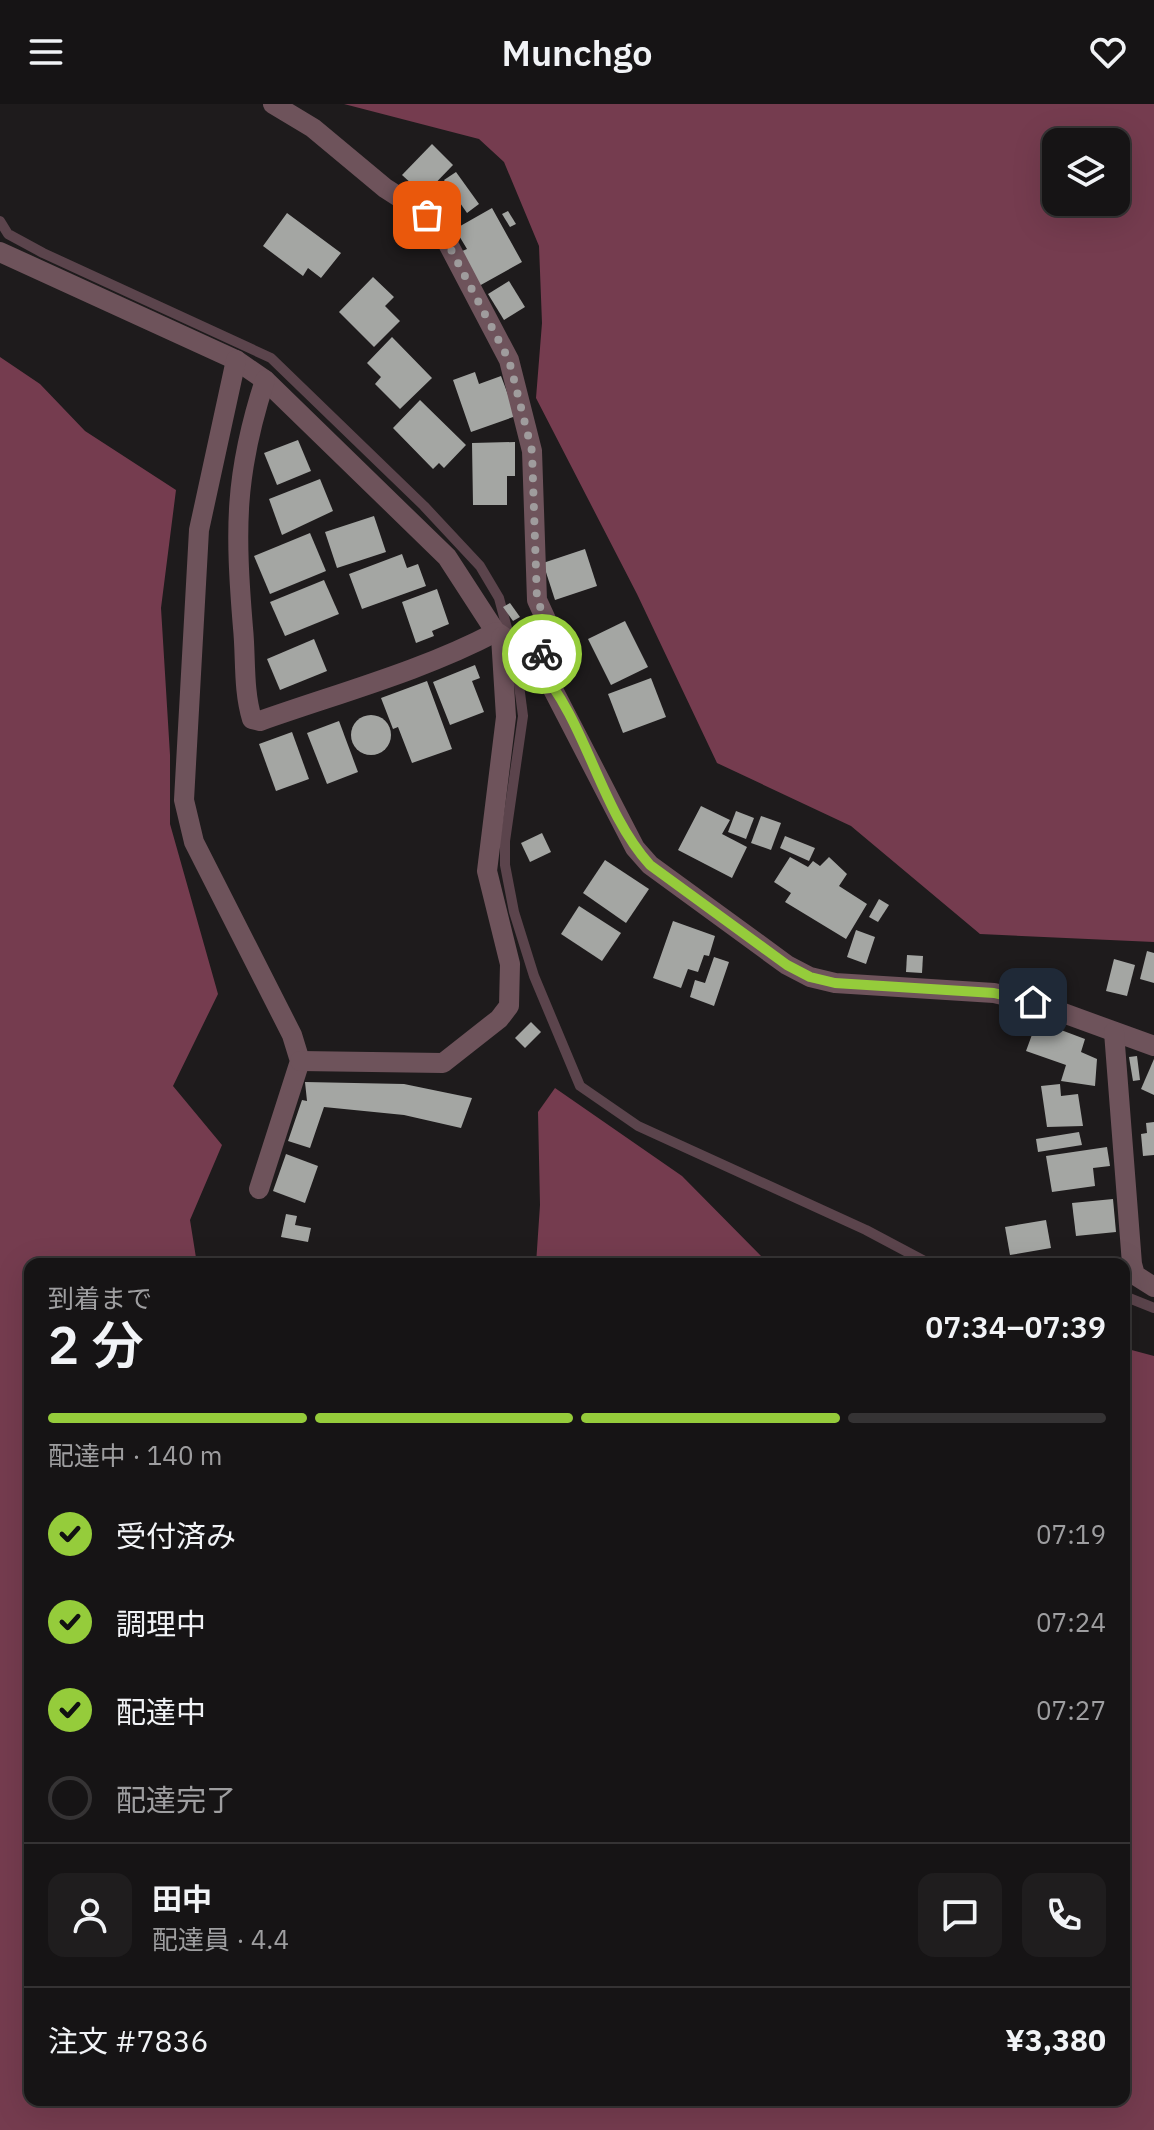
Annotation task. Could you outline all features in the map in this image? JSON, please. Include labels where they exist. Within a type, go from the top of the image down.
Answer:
[{"type":"street","points":[[273,104],[313,128],[385,188],[427,215],[445,238],[509,360],[532,451],[537,600],[548,624],[548,641],[537,666]]},
{"type":"street","points":[[0,252],[236,360],[265,380],[447,557],[499,634],[523,650],[537,666],[593,763],[635,848],[650,865],[787,965],[835,983],[994,993],[1033,1002],[1154,1046]]},
{"type":"street","points":[[236,360],[199,530],[184,800],[194,842],[292,1035],[300,1061],[259,1189]]},
{"type":"street","points":[[265,380],[249,428],[237,502],[238,574],[252,719],[260,721],[499,634]]},
{"type":"street","points":[[300,1061],[443,1063],[499,1019],[509,1006],[510,964],[487,871],[506,717],[499,634]]},
{"type":"street","points":[[1114,1032],[1132,1264],[1135,1275],[1154,1287]]},
{"type":"shaded area","points":[[344,104],[1154,104],[1154,942],[980,934],[851,826],[717,763],[637,594],[536,398],[542,323],[539,246],[504,162],[479,139]]},
{"type":"shaded area","points":[[0,357],[40,384],[85,431],[176,490],[161,608],[170,755],[170,824],[218,994],[173,1086],[222,1145],[190,1220],[196,1258],[24,1258],[24,2106],[1130,2106],[1130,1350],[1154,1356],[1154,2130],[0,2130]]},
{"type":"shaded area","points":[[555,1088],[682,1176],[763,1258],[536,1258],[540,1205],[538,1112]]},
{"type":"building","points":[[432,144],[453,165],[424,195],[402,175]]},
{"type":"building","points":[[456,172],[479,204],[467,213],[444,180]]},
{"type":"building","points":[[492,208],[522,262],[479,286],[460,252],[467,249],[455,229]]},
{"type":"building","points":[[508,211],[516,224],[510,227],[502,214]]},
{"type":"building","points":[[287,213],[341,253],[321,278],[308,268],[303,276],[263,246]]},
{"type":"building","points":[[373,277],[394,297],[385,306],[400,321],[374,347],[339,312]]},
{"type":"building","points":[[509,281],[525,307],[504,320],[488,294]]},
{"type":"building","points":[[392,337],[432,378],[400,409],[375,384],[381,377],[367,363]]},
{"type":"building","points":[[475,372],[479,384],[501,376],[516,416],[471,432],[453,380]]},
{"type":"building","points":[[420,400],[466,445],[444,468],[439,463],[433,469],[393,428]]},
{"type":"building","points":[[298,440],[311,471],[277,485],[264,453]]},
{"type":"building","points":[[515,442],[515,476],[507,476],[507,505],[473,505],[472,443]]},
{"type":"building","points":[[320,479],[333,511],[282,535],[269,499]]},
{"type":"building","points":[[374,516],[386,552],[337,568],[325,532]]},
{"type":"building","points":[[310,533],[326,571],[270,594],[254,556]]},
{"type":"building","points":[[585,549],[597,586],[555,600],[543,563]]},
{"type":"building","points":[[402,554],[407,568],[418,564],[426,586],[362,609],[349,574]]},
{"type":"building","points":[[324,580],[339,614],[285,636],[270,602]]},
{"type":"building","points":[[437,589],[449,624],[432,631],[434,636],[416,643],[402,602]]},
{"type":"building","points":[[510,603],[520,617],[513,621],[503,607]]},
{"type":"building","points":[[625,621],[648,667],[611,685],[588,639]]},
{"type":"building","points":[[314,639],[327,671],[280,690],[267,659]]},
{"type":"building","points":[[475,665],[480,678],[472,681],[484,712],[450,725],[433,682]]},
{"type":"building","points":[[651,678],[666,717],[623,733],[608,694]]},
{"type":"building","points":[[427,681],[452,749],[412,763],[398,727],[393,729],[381,698]]},
{"type":"building","points":[[371,715],[385,721],[391,735],[385,749],[371,755],[357,749],[351,735],[357,721]]},
{"type":"building","points":[[339,721],[358,772],[327,784],[307,733]]},
{"type":"building","points":[[292,732],[309,779],[276,791],[259,744]]},
{"type":"building","points":[[701,806],[730,820],[722,834],[747,847],[732,878],[678,850]]},
{"type":"building","points":[[736,811],[754,818],[746,839],[728,832]]},
{"type":"building","points":[[761,816],[781,823],[771,850],[751,843]]},
{"type":"building","points":[[542,833],[551,852],[530,862],[521,843]]},
{"type":"building","points":[[785,836],[815,848],[809,861],[780,848]]},
{"type":"building","points":[[790,857],[808,867],[813,861],[820,866],[829,857],[847,874],[839,886],[867,904],[846,939],[785,902],[791,893],[774,882]]},
{"type":"building","points":[[605,860],[649,889],[626,923],[583,893]]},
{"type":"building","points":[[879,899],[889,905],[878,922],[869,917]]},
{"type":"building","points":[[579,906],[621,933],[602,961],[561,934]]},
{"type":"building","points":[[673,921],[715,936],[709,956],[704,955],[698,972],[688,969],[681,988],[653,978]]},
{"type":"building","points":[[856,930],[875,937],[866,964],[847,957]]},
{"type":"building","points":[[1147,951],[1154,953],[1154,983],[1140,979]]},
{"type":"building","points":[[907,955],[923,956],[922,973],[906,972]]},
{"type":"building","points":[[714,957],[729,962],[714,1006],[690,997],[695,980],[705,983]]},
{"type":"building","points":[[1114,959],[1135,965],[1127,996],[1106,991]]},
{"type":"building","points":[[1037,1021],[1085,1039],[1081,1052],[1097,1059],[1095,1086],[1061,1081],[1066,1065],[1026,1051]]},
{"type":"building","points":[[531,1022],[541,1032],[525,1048],[515,1038]]},
{"type":"building","points":[[1137,1056],[1140,1080],[1133,1081],[1129,1057]]},
{"type":"building","points":[[1154,1059],[1154,1095],[1141,1089]]},
{"type":"building","points":[[305,1082],[404,1084],[472,1098],[461,1128],[404,1115],[324,1107],[310,1148],[288,1141],[302,1100],[307,1101]]},
{"type":"building","points":[[1060,1084],[1061,1096],[1078,1094],[1083,1126],[1047,1127],[1041,1086]]},
{"type":"building","points":[[1154,1122],[1154,1155],[1143,1156],[1141,1134],[1147,1133],[1146,1123]]},
{"type":"building","points":[[1079,1132],[1082,1145],[1038,1152],[1036,1139]]},
{"type":"building","points":[[1107,1147],[1110,1166],[1093,1168],[1095,1186],[1052,1192],[1046,1156]]},
{"type":"building","points":[[286,1154],[318,1166],[305,1203],[273,1191]]},
{"type":"building","points":[[1113,1199],[1116,1232],[1076,1236],[1072,1203]]},
{"type":"building","points":[[286,1214],[297,1216],[295,1225],[311,1228],[308,1242],[281,1237]]},
{"type":"building","points":[[1046,1220],[1051,1248],[1010,1255],[1005,1227]]},
{"type":"waterway","points":[[0,221],[8,234],[43,253],[271,358],[424,506],[480,566],[499,598],[516,662],[523,716],[505,841],[505,865],[514,912],[534,976],[580,1086],[638,1126],[866,1230],[919,1258]]},
{"type":"waterway","points":[[1130,1298],[1154,1308]]},
{"type":"way so far","points":[[427,215],[445,238],[509,360],[532,451],[537,600],[548,624],[548,641],[542,654]]},
{"type":"route","points":[[542,654],[537,666],[546,676],[593,763],[618,820],[635,848],[650,865],[787,965],[810,977],[835,983],[994,993],[1033,1002]]}]
